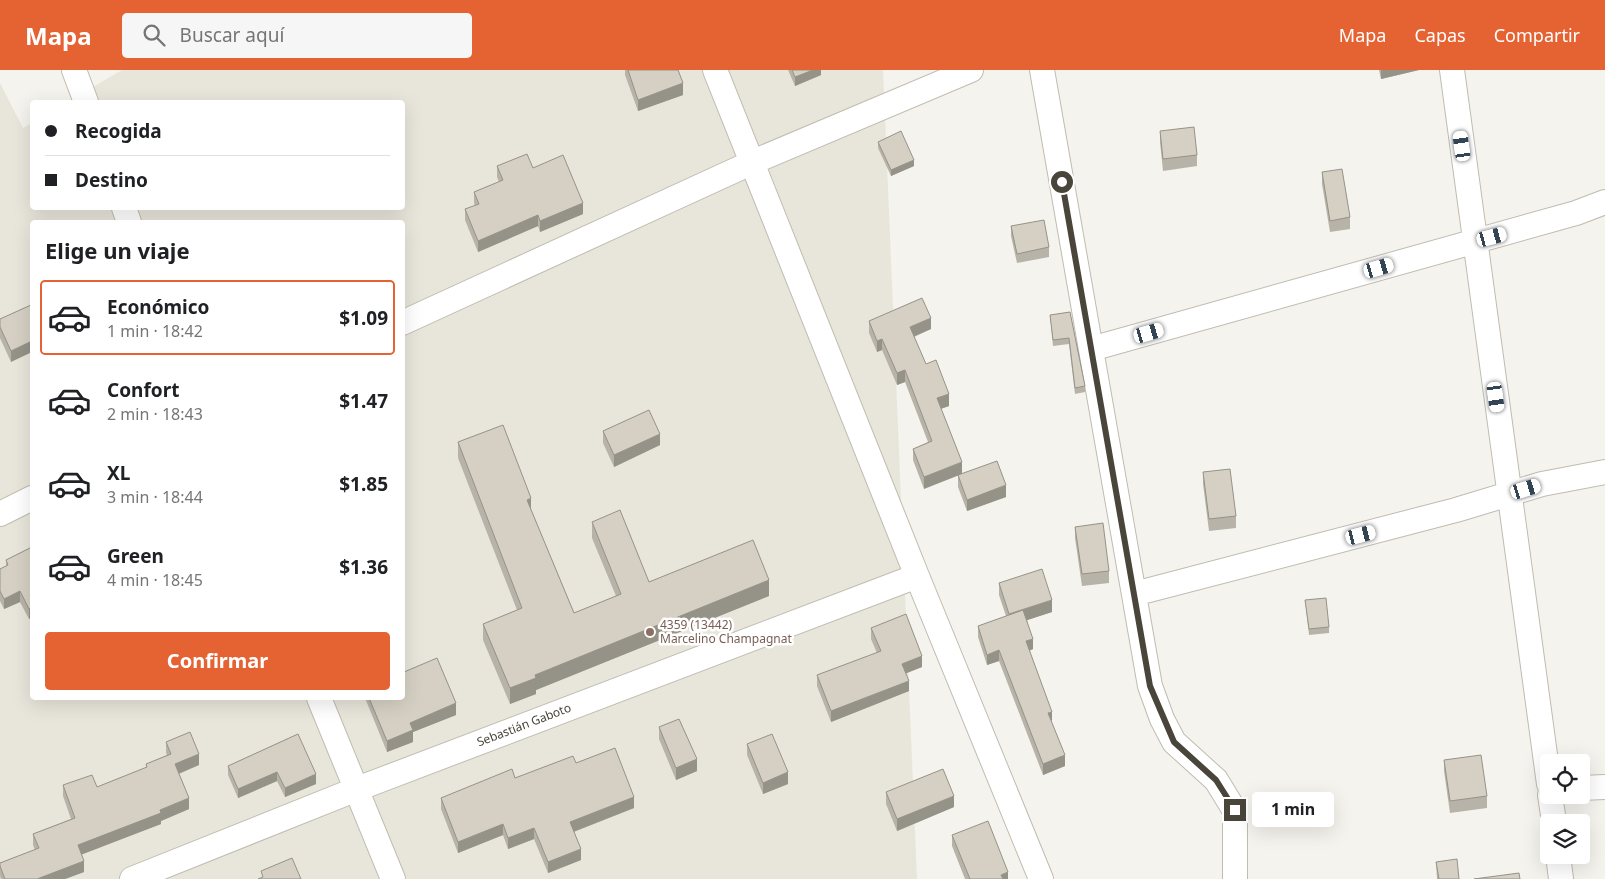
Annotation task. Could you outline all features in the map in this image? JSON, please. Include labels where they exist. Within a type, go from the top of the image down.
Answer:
[{"type":"street","points":[[74,70],[85,100]]},
{"type":"street","points":[[715,70],[917,576],[1042,879]]},
{"type":"street","points":[[405,322],[753,162],[970,70]]},
{"type":"street","points":[[1042,70],[1150,686],[1162,719],[1174,742],[1216,780],[1235,810],[1234,879]]},
{"type":"street","points":[[1452,70],[1545,754]]},
{"type":"street","points":[[1091,349],[1475,242],[1576,213],[1605,202]]},
{"type":"street","points":[[1134,594],[1456,510],[1542,484],[1605,472]]},
{"type":"street","points":[[0,514],[30,499]]},
{"type":"street","name":"Sebastián Gaboto","points":[[132,879],[357,788],[917,576]]},
{"type":"street","points":[[320,700],[393,879]]},
{"type":"street","points":[[1590,787],[1605,786]]},
{"type":"street","points":[[1560,864],[1562,879]]},
{"type":"shaded area","points":[[122,70],[883,70],[917,879],[0,879],[0,83],[23,128],[30,124],[30,210],[405,210],[405,100],[70,100]]},
{"type":"building","points":[[628,70],[678,70],[683,83],[638,100]]},
{"type":"building","points":[[792,70],[813,70],[795,77]]},
{"type":"building","points":[[1194,127],[1197,155],[1163,159],[1160,131]]},
{"type":"building","points":[[901,131],[914,160],[891,170],[878,142]]},
{"type":"building","points":[[527,154],[533,168],[563,155],[583,203],[540,221],[538,215],[478,241],[465,209],[479,204],[474,192],[503,180],[497,166]]},
{"type":"building","points":[[1342,169],[1350,217],[1330,221],[1322,172]]},
{"type":"building","points":[[1044,220],[1049,247],[1017,254],[1011,226]]},
{"type":"building","points":[[922,298],[931,318],[910,327],[926,364],[936,360],[949,394],[937,398],[962,462],[924,477],[913,449],[932,441],[905,370],[897,373],[882,339],[877,341],[869,321]]},
{"type":"building","points":[[30,305],[30,342],[11,351],[0,327],[0,319]]},
{"type":"building","points":[[1070,312],[1085,386],[1075,388],[1069,338],[1053,340],[1050,315]]},
{"type":"building","points":[[649,410],[660,434],[614,455],[603,431]]},
{"type":"building","points":[[503,425],[531,498],[527,500],[574,613],[621,594],[592,522],[620,510],[649,582],[753,540],[769,580],[535,675],[536,678],[510,688],[483,624],[522,608],[458,442]]},
{"type":"building","points":[[997,461],[1006,485],[967,500],[958,475]]},
{"type":"building","points":[[1230,469],[1236,516],[1209,519],[1203,472]]},
{"type":"building","points":[[1103,523],[1109,571],[1082,574],[1075,527]]},
{"type":"building","points":[[30,548],[29,609],[20,591],[4,599],[0,591],[0,569],[8,565],[6,560]]},
{"type":"building","points":[[1042,569],[1052,600],[1009,614],[999,583]]},
{"type":"building","points":[[1326,598],[1329,627],[1309,629],[1305,600]]},
{"type":"building","points":[[1023,610],[1033,639],[1026,641],[1052,712],[1048,713],[1065,755],[1043,764],[999,650],[987,655],[978,626]]},
{"type":"building","points":[[906,614],[922,656],[902,664],[909,681],[831,711],[817,675],[881,651],[871,628]]},
{"type":"building","points":[[437,658],[456,703],[410,723],[413,730],[387,741],[370,700],[405,700],[405,672]]},
{"type":"building","points":[[679,719],[697,759],[676,768],[659,727]]},
{"type":"building","points":[[190,732],[199,754],[175,764],[189,798],[160,810],[161,813],[78,845],[84,861],[37,879],[5,879],[0,863],[39,848],[33,834],[75,818],[63,785],[92,775],[97,787],[147,767],[146,764],[171,754],[166,742]]},
{"type":"building","points":[[298,734],[316,774],[285,788],[277,772],[238,789],[228,766]]},
{"type":"building","points":[[772,734],[788,772],[763,783],[747,744]]},
{"type":"building","points":[[615,748],[634,797],[570,822],[581,849],[548,862],[534,828],[508,838],[503,824],[458,842],[441,798],[512,769],[515,778],[573,756],[576,763]]},
{"type":"building","points":[[1481,755],[1487,796],[1450,801],[1444,760]]},
{"type":"building","points":[[943,769],[954,796],[897,819],[886,792]]},
{"type":"building","points":[[988,821],[1008,872],[1001,875],[1003,879],[970,879],[952,835]]},
{"type":"building","points":[[292,858],[301,879],[258,879],[263,877],[261,871]]},
{"type":"building","points":[[1457,859],[1459,879],[1439,879],[1436,862]]},
{"type":"building","points":[[1519,873],[1520,879],[1474,879]]},
{"type":"place","name":"4359 (13442) Marcelino Champagnat","points":[[650,632]]},
{"type":"route","points":[[1062,182],[1150,686],[1162,719],[1174,742],[1216,780],[1235,810]]}]
